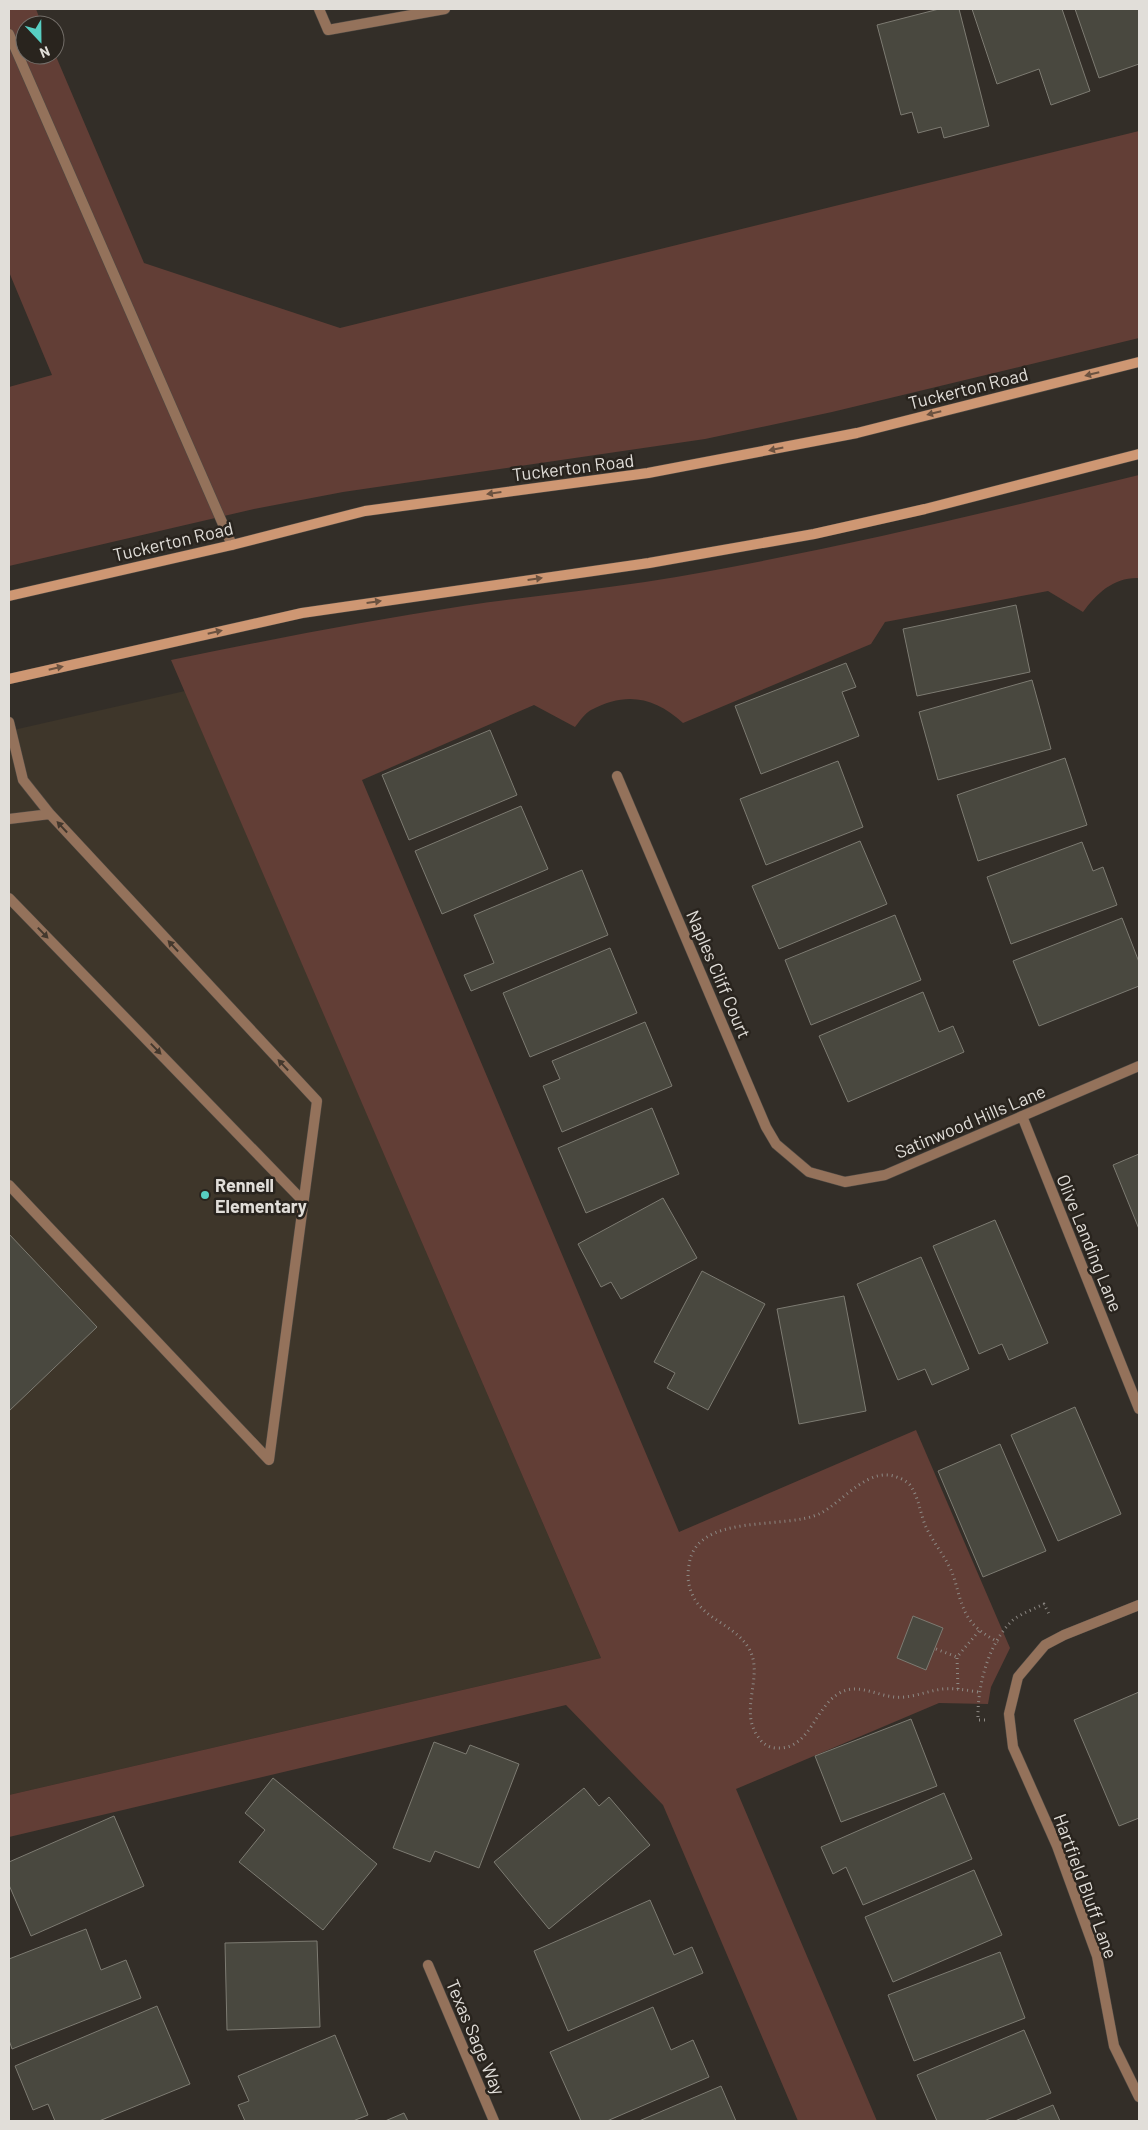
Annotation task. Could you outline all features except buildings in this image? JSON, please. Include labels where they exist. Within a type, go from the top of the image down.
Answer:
[{"type":"main road","name":"Tuckerton Road","points":[[9,596],[232,545],[365,511],[648,473],[857,433],[1139,362]]},
{"type":"main road","points":[[9,679],[302,613],[649,563],[814,534],[925,509],[1139,454]]},
{"type":"street","points":[[319,9],[328,30],[445,9]]},
{"type":"street","points":[[9,34],[232,545]]},
{"type":"street","points":[[9,722],[23,780],[50,814],[316,1101],[269,1460],[9,1185]]},
{"type":"street","name":"Naples Cliff Court","points":[[617,776],[766,1126],[776,1144],[809,1172]]},
{"type":"street","points":[[9,819],[50,814]]},
{"type":"street","points":[[9,898],[303,1201]]},
{"type":"street","name":"Satinwood Hills Lane","points":[[809,1172],[845,1182],[885,1175],[1139,1066]]},
{"type":"street","name":"Olive Landing Lane","points":[[1022,1116],[1139,1409]]},
{"type":"street","name":"Hartfield Bluff Lane","points":[[1139,1605],[1064,1635],[1045,1645],[1018,1677],[1009,1714],[1014,1747],[1056,1846],[1097,1956],[1114,2046],[1139,2097]]},
{"type":"street","name":"Texas Sage Way","points":[[428,1965],[494,2121]]},
{"type":"path","points":[[978,1692],[943,1689],[896,1698],[854,1688],[845,1690],[830,1702],[804,1736],[794,1745],[784,1749],[766,1746],[753,1729],[750,1719],[754,1662],[750,1648],[729,1628],[711,1616],[696,1602],[689,1586],[689,1561],[694,1549],[705,1539],[715,1534],[752,1524],[808,1519],[833,1506],[872,1477],[896,1476],[910,1485],[926,1527],[952,1571],[964,1609],[979,1631],[998,1642]]},
{"type":"path","points":[[978,1720],[978,1692],[985,1668],[998,1642],[1014,1619],[1044,1604]]},
{"type":"path","points":[[958,1689],[957,1657],[979,1631]]},
{"type":"path","points":[[936,1649],[957,1657]]},
{"type":"shaded area","points":[[9,9],[36,9],[38,15],[15,15],[15,65],[60,65],[144,263],[340,328],[1139,131],[1139,338],[832,412],[705,439],[343,492],[254,509],[9,566],[9,387],[52,375],[9,272]]},
{"type":"shaded area","points":[[1139,475],[1139,578],[1130,578],[1114,583],[1100,593],[1083,612],[1048,591],[885,622],[871,644],[683,723],[662,707],[640,700],[616,700],[604,704],[589,711],[575,727],[534,705],[362,780],[679,1532],[916,1430],[1010,1648],[991,1687],[988,1704],[939,1703],[736,1789],[877,2121],[798,2121],[663,1805],[566,1705],[9,1837],[9,1795],[601,1658],[171,660],[390,618],[645,582],[770,560],[955,519]]},
{"type":"shaded area","name":"Rennell Elementary","points":[[185,691],[601,1658],[9,1795],[9,731]]},
{"type":"place","name":"Rennell Elementary","points":[[205,1195]]}]
